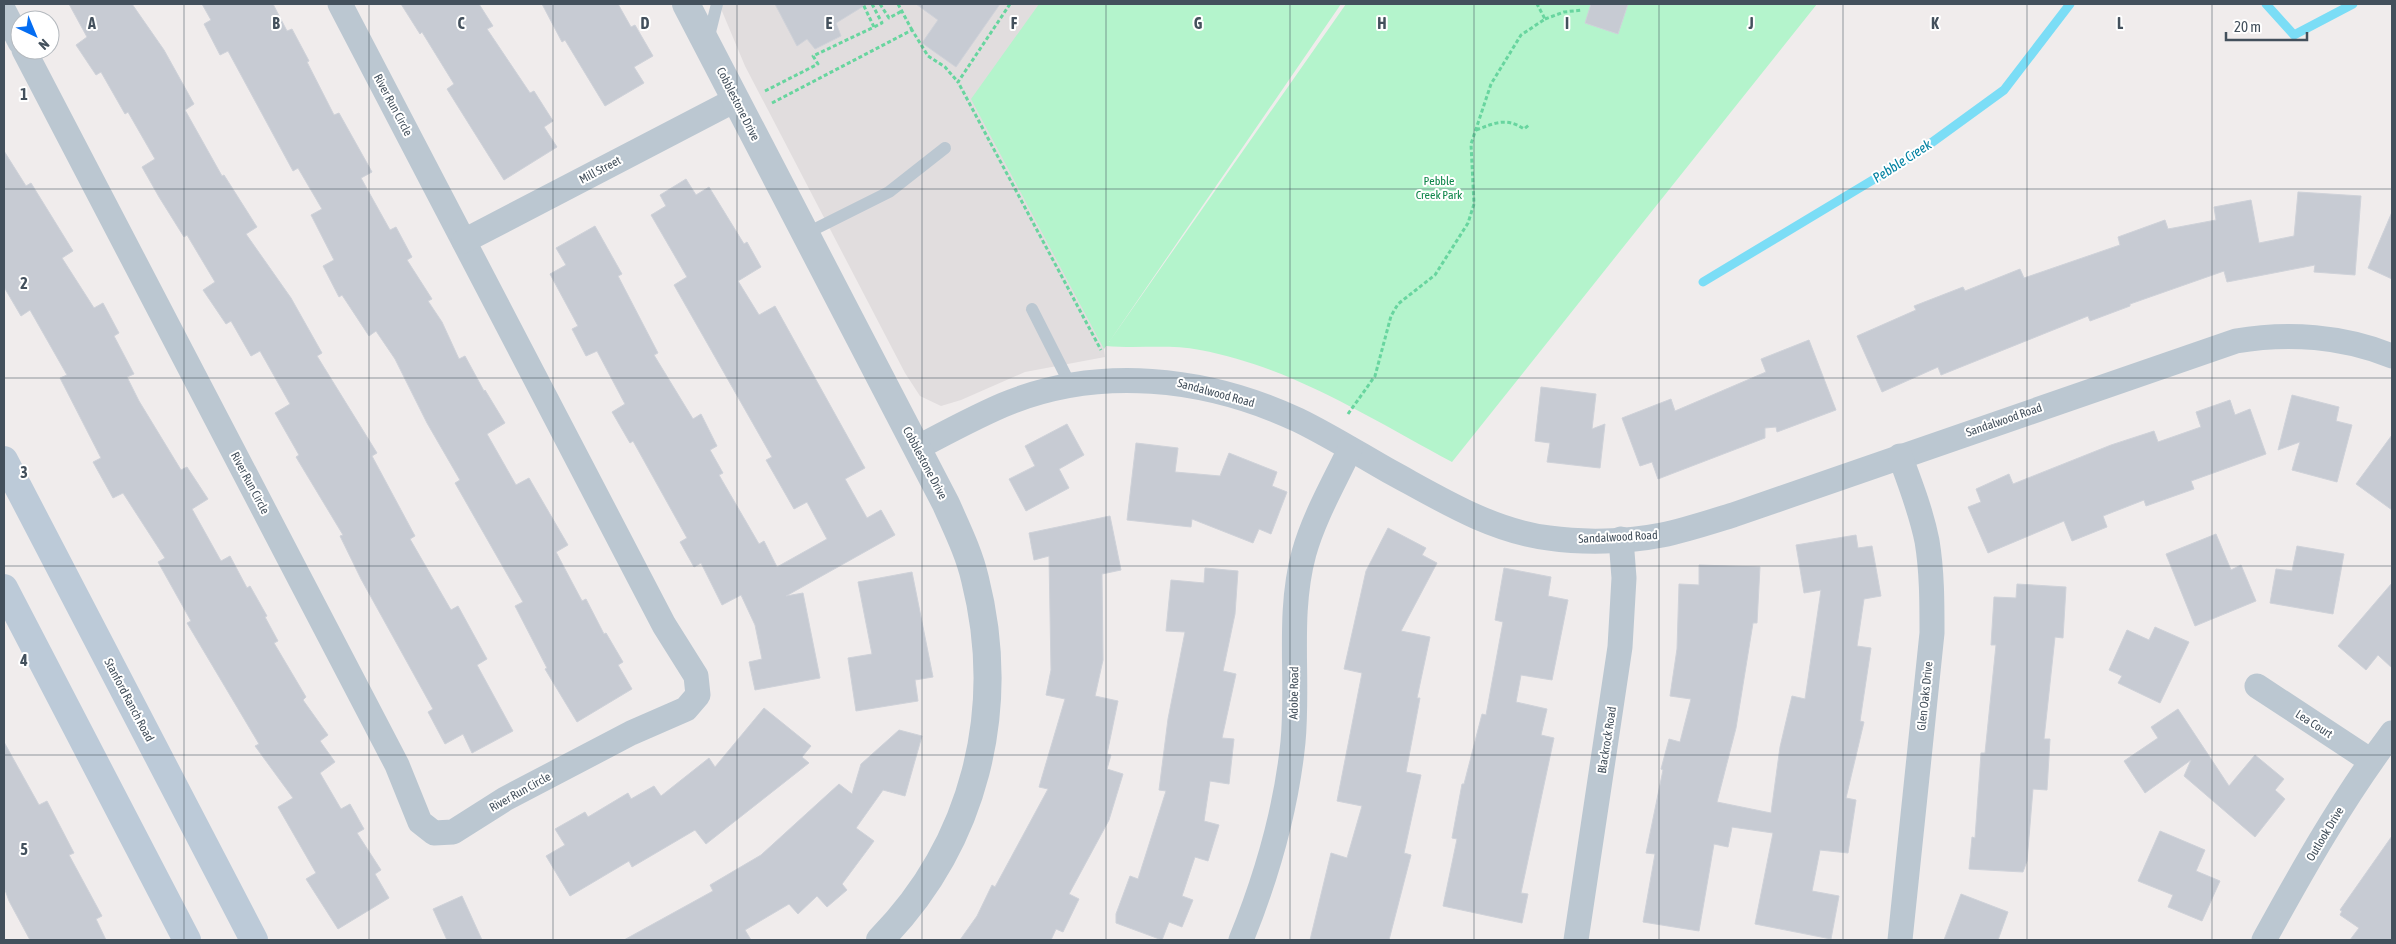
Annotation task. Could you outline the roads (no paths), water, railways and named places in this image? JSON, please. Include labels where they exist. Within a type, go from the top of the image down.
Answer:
[{"type":"main road","name":"Stanford Ranch Road","points":[[4,460],[254,940]]},
{"type":"main road","points":[[4,588],[187,940]]},
{"type":"street","name":"River Run Circle","points":[[29,60],[397,765],[420,822],[434,834],[454,832],[521,790],[631,733],[686,709],[698,695],[696,676],[664,625],[340,4]]},
{"type":"street","name":"Cobblestone Drive","points":[[686,4],[917,448],[962,540],[975,578],[988,651],[988,697],[982,745],[972,790],[953,837],[926,884],[897,922],[880,940]]},
{"type":"street","points":[[4,11],[10,23]]},
{"type":"street","name":"Mill Street","points":[[464,241],[735,100]]},
{"type":"street","name":"Sandalwood Road","points":[[917,448],[1004,405],[1048,390],[1132,379],[1170,381],[1248,400],[1290,417],[1453,506],[1486,521],[1548,538],[1584,540],[1621,539],[1660,535],[1733,515],[2236,341],[2271,336],[2311,337],[2348,342],[2392,356]]},
{"type":"street","name":"Adobe Road","points":[[1241,940],[1264,880],[1286,790],[1293,742],[1294,620],[1304,553],[1350,449]]},
{"type":"street","name":"Glen Oaks Drive","points":[[1900,456],[1913,491],[1927,540],[1932,633],[1900,940]]},
{"type":"street","name":"Blackrock Road","points":[[1576,940],[1620,647],[1624,578],[1621,539]]},
{"type":"street","name":"Lea Court","points":[[2257,686],[2371,761]]},
{"type":"street","name":"Outlook Drive","points":[[2264,940],[2301,873],[2371,761],[2392,733]]},
{"type":"lane","points":[[707,44],[717,4]]},
{"type":"lane","points":[[805,234],[889,192],[945,148]]},
{"type":"lane","points":[[1032,309],[1071,386]]},
{"type":"waterway","name":"Pebble Creek","points":[[1703,282],[1916,154],[2004,90],[2070,4]]},
{"type":"waterway","name":"Pebble Creek","points":[[2266,4],[2294,35],[2353,4]]},
{"type":"park label","name":"Pebble Creek Park","points":[[1439,188]]}]
